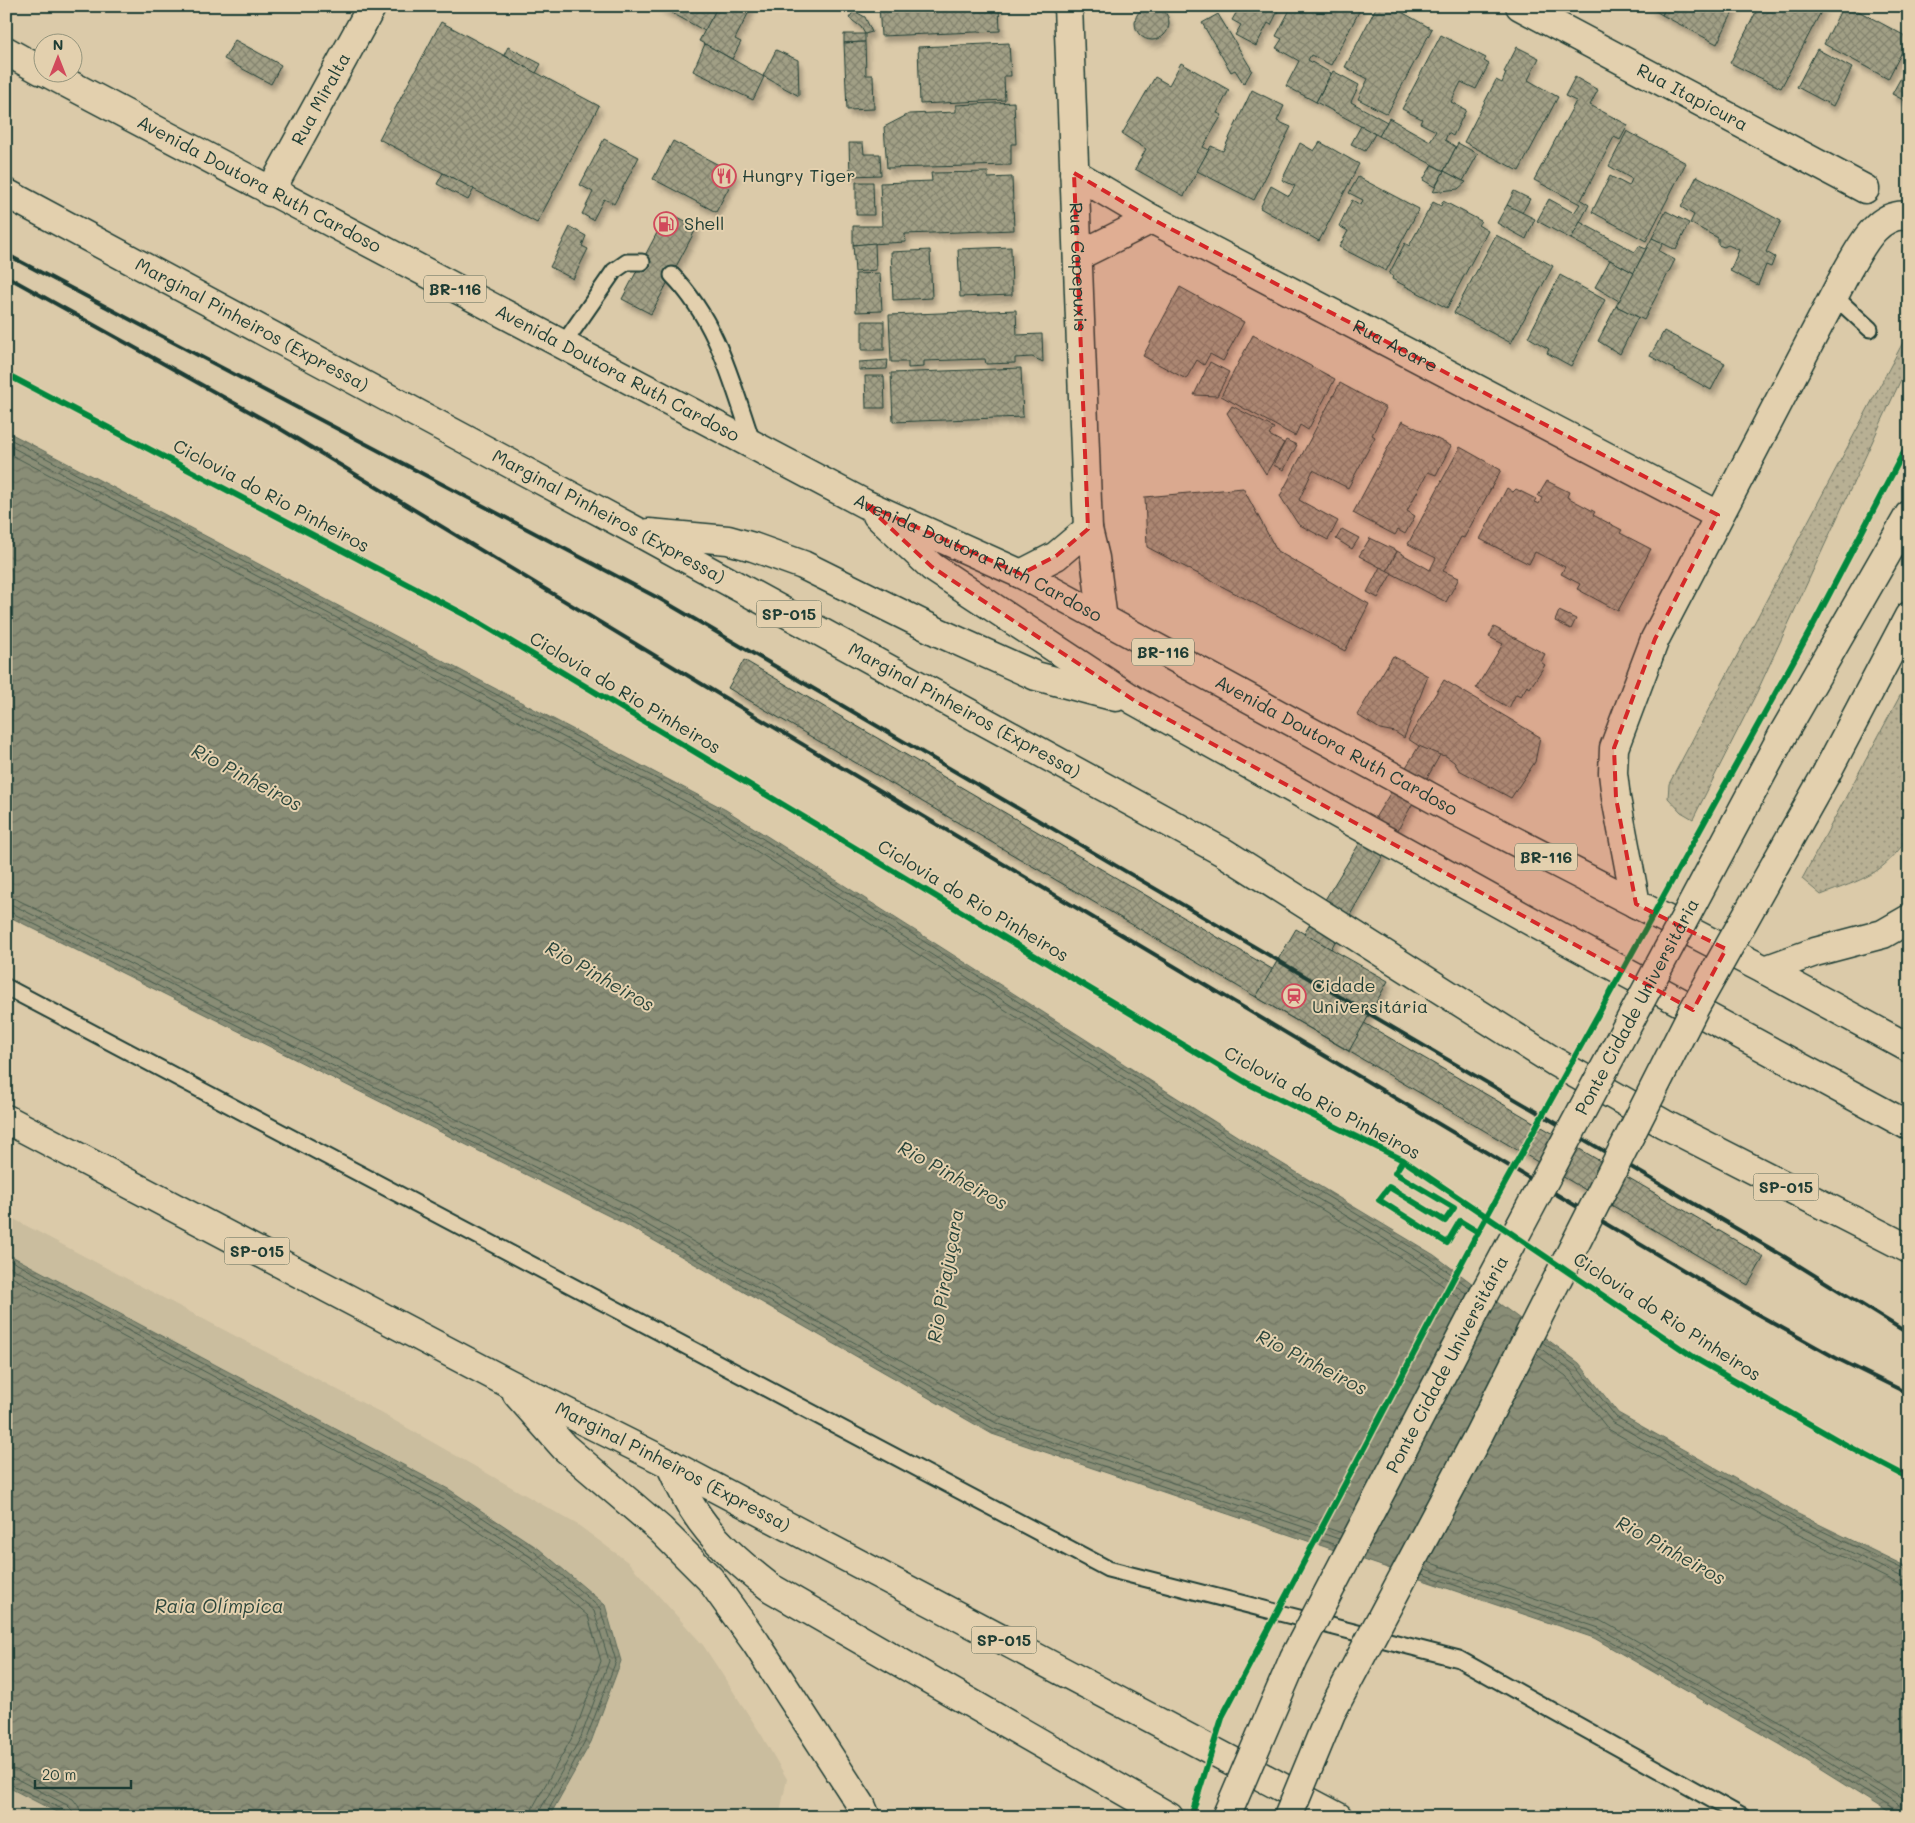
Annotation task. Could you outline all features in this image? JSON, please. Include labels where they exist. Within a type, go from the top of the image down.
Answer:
[{"type":"main road","name":"Rua Miralta","points":[[270,192],[372,6]]},
{"type":"main road","name":"Rua Capepuxis","points":[[1068,6],[1088,529],[1103,620]]},
{"type":"main road","name":"Rua Itapicura","points":[[1520,6],[1865,189]]},
{"type":"main road","points":[[6,51],[32,65]]},
{"type":"main road","name":"Avenida Doutora Ruth Cardoso","points":[[65,82],[562,346],[865,504],[1021,574],[1448,806],[1765,970],[1909,1048]]},
{"type":"main road","name":"Rua Acare","points":[[1074,173],[1152,219],[1718,515]]},
{"type":"main road","name":"Marginal Pinheiros (Expressa)","points":[[6,193],[640,533],[1222,852],[1556,1062],[1664,1124],[1909,1249]]},
{"type":"main road","points":[[1636,904],[1616,798],[1613,773],[1614,748],[1655,639],[1718,515],[1834,296],[1868,236],[1881,223],[1902,215],[1909,216]]},
{"type":"main road","points":[[1078,256],[1152,219]]},
{"type":"main road","points":[[865,504],[904,544],[932,567],[1135,702],[1536,924],[1909,1126]]},
{"type":"main road","name":"Ponte Cidade Universitária","points":[[1226,1817],[1298,1649],[1490,1283],[1783,734],[1909,515]]},
{"type":"main road","points":[[1021,574],[1056,556],[1088,529]]},
{"type":"main road","points":[[640,533],[728,540],[753,547],[803,565],[938,632],[1036,676],[1135,702]]},
{"type":"main road","points":[[1288,1817],[1331,1713],[1478,1436],[1694,1009],[1827,772],[1909,616]]},
{"type":"main road","points":[[1765,970],[1815,952],[1883,934],[1909,919]]},
{"type":"main road","name":"Marginal Pinheiros (Expressa)","points":[[6,1119],[508,1384],[670,1464],[1338,1817]]},
{"type":"main road","points":[[508,1384],[564,1447],[660,1529],[710,1579],[756,1643],[861,1805],[866,1817]]},
{"type":"main road","points":[[670,1464],[693,1508],[714,1537],[738,1563],[771,1588],[1169,1817]]},
{"type":"lane","points":[[562,346],[614,271],[627,262],[642,262]]},
{"type":"lane","points":[[672,275],[688,291],[716,336],[753,445]]},
{"type":"lane","points":[[1834,296],[1870,328]]},
{"type":"lane","points":[[6,987],[1108,1569],[1459,1659],[1743,1817]]},
{"type":"highlighted area","points":[[1074,173],[1152,219],[1718,515],[1655,639],[1614,748],[1616,798],[1636,904],[1726,949],[1693,1010],[1135,701],[932,567],[865,504],[1021,574],[1056,556],[1088,529]]},
{"type":"shaded area","points":[[1909,331],[1909,362],[1757,692],[1693,819],[1681,812],[1668,798],[1669,784]]},
{"type":"shaded area","points":[[1909,679],[1909,836],[1890,860],[1880,868],[1860,880],[1821,895],[1802,879]]},
{"type":"shaded area","name":"Raia Olímpica","points":[[6,1215],[374,1409],[578,1525],[629,1563],[703,1645],[761,1734],[787,1779],[779,1817],[6,1817]]},
{"type":"water","points":[[6,431],[726,810],[1251,1145],[1434,1255],[1579,1363],[1618,1413],[1798,1514],[1909,1568],[1909,1817],[1896,1817],[1781,1745],[1594,1638],[992,1434],[625,1224],[6,915]]},
{"type":"water","name":"Raia Olímpica","points":[[6,1253],[450,1490],[539,1549],[605,1605],[621,1661],[591,1742],[549,1817],[66,1817],[6,1786]]},
{"type":"building","points":[[659,6],[718,6],[705,31]]},
{"type":"building","points":[[718,6],[752,6],[735,39],[741,42],[732,59],[699,41]]},
{"type":"building","points":[[879,6],[999,6],[1000,31],[881,36]]},
{"type":"building","points":[[1152,6],[1159,7],[1164,11],[1168,16],[1168,30],[1164,35],[1159,39],[1152,40],[1145,39],[1140,35],[1136,30],[1135,23],[1136,16],[1140,11],[1145,7]]},
{"type":"building","points":[[1235,6],[1286,6],[1284,10],[1280,7],[1271,25],[1268,23],[1256,46],[1235,35],[1241,25],[1232,20],[1239,8]]},
{"type":"building","points":[[1292,6],[1362,6],[1331,65],[1311,55],[1308,60],[1331,73],[1316,102],[1286,86],[1299,61],[1276,48],[1282,39],[1276,36]]},
{"type":"building","points":[[1377,6],[1391,6],[1432,29],[1387,114],[1358,99],[1368,79],[1345,67]]},
{"type":"building","points":[[1648,6],[1667,6],[1662,15]]},
{"type":"building","points":[[1667,6],[1736,6],[1717,44],[1662,15]]},
{"type":"building","points":[[1759,6],[1824,6],[1781,88],[1730,63]]},
{"type":"building","points":[[1839,6],[1849,6],[1909,38],[1888,79],[1824,44],[1842,8]]},
{"type":"building","points":[[854,11],[865,17],[872,32],[865,34],[861,27],[849,18]]},
{"type":"building","points":[[1218,14],[1252,70],[1244,84],[1235,70],[1231,72],[1202,23]]},
{"type":"building","points":[[441,22],[599,106],[537,223],[379,139]]},
{"type":"building","points":[[844,34],[865,34],[865,42],[844,43]]},
{"type":"building","points":[[1441,35],[1486,58],[1484,61],[1489,64],[1476,89],[1461,82],[1451,102],[1466,110],[1453,136],[1448,133],[1445,140],[1456,147],[1444,171],[1379,136],[1389,118],[1430,141],[1436,131],[1420,123],[1422,119],[1402,109]]},
{"type":"building","points":[[235,40],[281,65],[271,84],[224,59]]},
{"type":"building","points":[[865,42],[866,75],[873,75],[874,109],[847,110],[844,43]]},
{"type":"building","points":[[1009,43],[1011,76],[1004,76],[1005,100],[920,104],[918,47]]},
{"type":"building","points":[[705,44],[764,77],[753,100],[693,71]]},
{"type":"building","points":[[508,47],[541,64],[536,73],[504,55]]},
{"type":"building","points":[[1517,47],[1539,58],[1528,80],[1558,97],[1519,171],[1464,142],[1496,80],[1502,83],[1506,73],[1504,72]]},
{"type":"building","points":[[1817,49],[1852,68],[1833,106],[1797,87]]},
{"type":"building","points":[[776,50],[798,60],[799,96],[763,76]]},
{"type":"building","points":[[1181,63],[1229,90],[1217,113],[1222,115],[1203,147],[1209,150],[1184,196],[1135,169],[1146,149],[1122,134],[1155,77],[1169,85]]},
{"type":"building","points":[[1909,63],[1909,103],[1892,94]]},
{"type":"building","points":[[1333,71],[1359,85],[1351,102],[1387,122],[1379,136],[1316,102]]},
{"type":"building","points":[[1575,77],[1598,90],[1590,105],[1628,125],[1620,140],[1614,137],[1581,200],[1589,205],[1571,239],[1537,221],[1549,199],[1574,213],[1580,204],[1534,180],[1576,101],[1565,96]]},
{"type":"building","points":[[1252,90],[1284,106],[1277,121],[1291,127],[1254,200],[1197,171],[1211,146],[1223,151]]},
{"type":"building","points":[[1014,102],[1016,144],[1011,144],[1011,165],[887,168],[884,127],[909,114],[956,112],[956,105]]},
{"type":"building","points":[[1361,126],[1375,134],[1365,151],[1351,144]]},
{"type":"building","points":[[1627,131],[1686,163],[1646,241],[1592,212],[1610,176],[1629,186],[1632,179],[1609,166]]},
{"type":"building","points":[[604,139],[639,157],[614,204],[604,199],[593,220],[582,214],[593,192],[580,185]]},
{"type":"building","points":[[673,141],[736,174],[716,212],[653,179]]},
{"type":"building","points":[[1320,142],[1359,164],[1319,241],[1260,208],[1271,186],[1289,196],[1295,186],[1282,180],[1300,143],[1314,151]]},
{"type":"building","points":[[849,143],[863,143],[864,154],[880,154],[881,175],[850,176]]},
{"type":"building","points":[[1458,143],[1478,154],[1463,181],[1444,171]]},
{"type":"building","points":[[1432,165],[1444,171],[1435,187],[1423,180]]},
{"type":"building","points":[[1444,171],[1466,182],[1458,189],[1433,192]]},
{"type":"building","points":[[988,172],[988,178],[1012,177],[1014,230],[905,234],[906,242],[853,245],[853,226],[882,226],[880,183],[932,181],[931,173]]},
{"type":"building","points":[[443,173],[474,189],[468,200],[437,184]]},
{"type":"building","points":[[1697,176],[1781,221],[1766,252],[1775,257],[1771,267],[1766,265],[1758,285],[1730,271],[1739,250],[1728,245],[1724,247],[1718,245],[1718,238],[1690,223],[1694,215],[1681,207]]},
{"type":"building","points":[[1358,177],[1419,209],[1386,271],[1339,247],[1348,231],[1339,226],[1352,200],[1361,205],[1363,200],[1349,193]]},
{"type":"building","points":[[856,182],[873,182],[874,215],[856,215]]},
{"type":"building","points":[[1514,191],[1530,199],[1522,213],[1507,205]]},
{"type":"building","points":[[1443,201],[1481,221],[1478,225],[1488,231],[1447,308],[1392,279],[1393,276],[1389,274],[1405,243],[1409,246],[1433,202],[1441,206]]},
{"type":"building","points":[[1507,205],[1535,219],[1526,239],[1497,223]]},
{"type":"building","points":[[1666,211],[1689,223],[1676,250],[1652,238]]},
{"type":"building","points":[[668,212],[697,227],[651,314],[622,299]]},
{"type":"building","points":[[1580,222],[1635,252],[1639,246],[1646,249],[1634,273],[1571,239]]},
{"type":"building","points":[[570,227],[586,236],[582,246],[588,249],[573,279],[550,267]]},
{"type":"building","points":[[1496,235],[1553,266],[1511,343],[1454,313]]},
{"type":"building","points":[[1652,238],[1663,243],[1659,251],[1675,260],[1644,320],[1616,306]]},
{"type":"building","points":[[875,243],[876,270],[855,272],[853,245]]},
{"type":"building","points":[[1011,247],[1012,295],[960,297],[958,249]]},
{"type":"building","points":[[930,250],[932,298],[893,300],[891,252]]},
{"type":"building","points":[[1610,260],[1634,273],[1619,301],[1595,287]]},
{"type":"building","points":[[880,273],[882,311],[856,312],[855,274]]},
{"type":"building","points":[[1560,275],[1605,300],[1571,366],[1547,353],[1549,349],[1528,337]]},
{"type":"building","points":[[1180,287],[1244,322],[1223,361],[1210,354],[1204,365],[1197,360],[1186,379],[1143,356]]},
{"type":"building","points":[[1616,306],[1638,317],[1620,354],[1598,341]]},
{"type":"building","points":[[1016,310],[1017,335],[1042,334],[1043,362],[1032,357],[1015,358],[1015,363],[986,364],[985,359],[924,361],[924,367],[908,368],[908,362],[891,362],[889,315]]},
{"type":"building","points":[[862,321],[884,321],[884,350],[862,350]]},
{"type":"building","points":[[1664,331],[1725,363],[1711,390],[1650,356]]},
{"type":"building","points":[[1253,335],[1335,379],[1308,430],[1300,425],[1295,436],[1221,396]]},
{"type":"building","points":[[888,360],[887,369],[859,370],[859,362]]},
{"type":"building","points":[[1210,362],[1229,372],[1217,396],[1194,395]]},
{"type":"building","points":[[1021,368],[1023,417],[893,422],[891,373]]},
{"type":"building","points":[[865,376],[884,376],[885,408],[866,408]]},
{"type":"building","points":[[1340,383],[1386,408],[1372,435],[1375,437],[1348,488],[1313,470],[1299,500],[1338,521],[1328,540],[1298,524],[1280,496]]},
{"type":"building","points":[[1232,406],[1274,428],[1269,435],[1284,443],[1266,474],[1227,413]]},
{"type":"building","points":[[1402,421],[1451,446],[1436,475],[1428,472],[1407,511],[1415,516],[1405,534],[1398,530],[1395,535],[1353,513]]},
{"type":"building","points":[[1286,440],[1297,445],[1284,470],[1273,465]]},
{"type":"building","points":[[1460,447],[1501,470],[1464,538],[1461,537],[1443,571],[1459,578],[1446,602],[1387,571],[1397,551],[1430,570],[1436,558],[1408,544]]},
{"type":"building","points":[[1547,481],[1569,492],[1567,497],[1595,512],[1593,515],[1622,530],[1620,533],[1651,549],[1618,611],[1577,589],[1580,584],[1561,574],[1565,567],[1535,552],[1529,564],[1480,539],[1507,488],[1513,492],[1516,489],[1536,499],[1534,502],[1539,504],[1542,498],[1538,496]]},
{"type":"building","points":[[1243,488],[1277,551],[1369,604],[1345,651],[1147,547],[1145,497]]},
{"type":"building","points":[[1342,529],[1359,538],[1352,549],[1336,539]]},
{"type":"building","points":[[1370,538],[1397,551],[1387,571],[1359,556]]},
{"type":"building","points":[[1380,567],[1392,573],[1378,598],[1367,592]]},
{"type":"building","points":[[1559,611],[1576,619],[1571,629],[1555,621]]},
{"type":"building","points":[[1494,627],[1545,654],[1541,662],[1545,665],[1530,688],[1527,686],[1521,696],[1516,694],[1509,708],[1476,688],[1503,644],[1489,637]]},
{"type":"building","points":[[1393,656],[1428,676],[1404,738],[1395,732],[1380,729],[1357,715]]},
{"type":"building","points":[[744,660],[1764,1257],[1748,1285],[728,688]]},
{"type":"building","points":[[1444,680],[1540,737],[1535,762],[1511,798],[1459,770],[1454,762],[1446,756],[1430,753],[1408,739]]},
{"type":"building","points":[[1419,746],[1440,755],[1331,949],[1304,934]]},
{"type":"building","points":[[1296,929],[1388,981],[1349,1051],[1256,997]]},
{"type":"railway","points":[[6,254],[660,599],[1785,1257],[1909,1334]]},
{"type":"railway","points":[[6,276],[279,428],[715,692],[1757,1314],[1836,1358],[1909,1394]]},
{"type":"cycle path","name":"Ciclovia do Rio Pinheiros","points":[[6,374],[475,620],[1247,1083],[1403,1160],[1698,1360],[1848,1446],[1909,1478]]},
{"type":"cycle path","points":[[1191,1817],[1223,1715],[1478,1232],[1811,629],[1909,442]]},
{"type":"cycle path","name":"Ciclovia do Rio Pinheiros","points":[[1403,1160],[1395,1173],[1454,1208],[1445,1221],[1389,1187],[1379,1200],[1447,1243],[1460,1221],[1478,1232]]},
{"type":"place","name":"Hungry Tiger","points":[[724,176]]},
{"type":"place","name":"Shell","points":[[666,224]]},
{"type":"place","name":"Cidade Universitária","points":[[1294,996]]},
{"type":"water label","name":"Rio Pinheiros","points":[[247,777]]},
{"type":"water label","name":"Rio Pinheiros","points":[[600,976]]},
{"type":"water label","name":"Rio Pinheiros","points":[[953,1175]]},
{"type":"water label","name":"Rio Pirajuçara","points":[[945,1276]]},
{"type":"water label","name":"Rio Pinheiros","points":[[1312,1362]]},
{"type":"water label","name":"Rio Pinheiros","points":[[1671,1550]]}]
